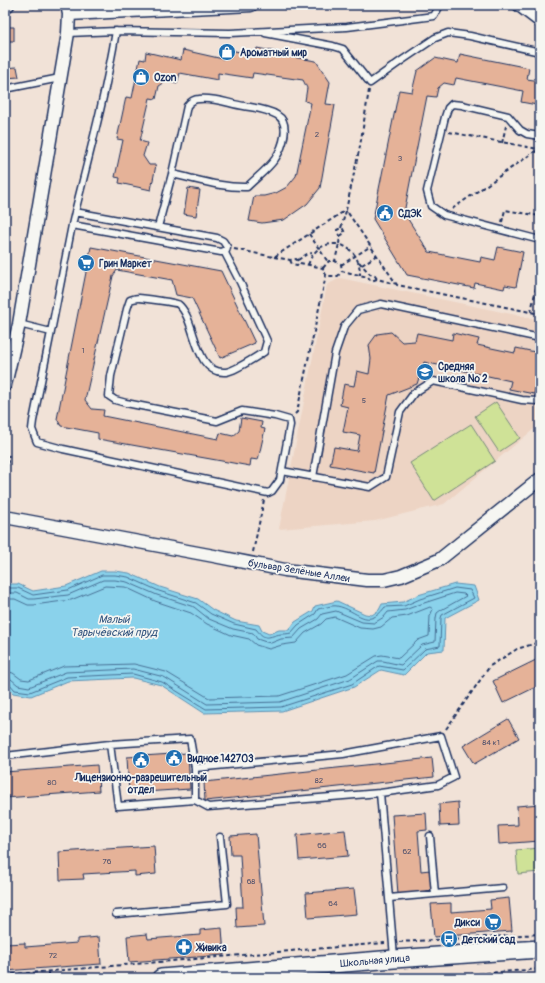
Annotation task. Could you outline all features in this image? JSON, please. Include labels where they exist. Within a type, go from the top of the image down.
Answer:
[{"type":"main road","name":"Школьная улица","points":[[161,978],[267,974],[394,950],[540,949]]},
{"type":"street","points":[[5,385],[19,324],[68,33],[68,10],[182,10],[251,5]]},
{"type":"street","points":[[519,5],[540,21]]},
{"type":"street","name":"бульвар Зелёные Аллеи","points":[[5,517],[285,570],[368,580],[384,580],[400,576],[439,560],[540,479]]},
{"type":"lane","points":[[68,33],[230,32],[347,27],[434,16],[440,5]]},
{"type":"lane","points":[[255,31],[342,49],[370,83],[435,38],[448,32],[540,52]]},
{"type":"lane","points":[[75,212],[217,238],[223,241],[225,249],[267,341],[264,352],[227,372],[214,371],[208,367],[201,354],[183,309],[177,303],[140,298],[130,300],[111,376],[109,389],[110,396],[115,400],[126,403],[217,421],[242,411],[275,416],[289,420],[290,425],[280,480],[272,491],[268,493],[63,449],[37,442],[32,429],[72,225],[75,212],[101,105],[116,32]]},
{"type":"lane","points":[[5,89],[60,78]]},
{"type":"lane","points":[[158,227],[172,174],[186,106],[191,101],[199,99],[212,99],[268,110],[278,115],[284,121],[285,129],[279,152],[275,160],[247,187],[224,185],[172,174]]},
{"type":"lane","points":[[540,136],[527,134],[520,130],[508,116],[452,104],[448,108],[428,191],[431,206],[444,214],[540,240]]},
{"type":"lane","points":[[72,225],[200,249],[225,249]]},
{"type":"lane","points":[[313,477],[335,352],[344,327],[358,310],[382,304],[540,338]]},
{"type":"lane","points":[[19,324],[51,332]]},
{"type":"lane","points":[[282,471],[370,487],[386,477],[400,412],[414,392],[433,381],[522,400],[537,401],[540,396]]},
{"type":"lane","points":[[110,744],[118,806],[195,800],[208,807],[380,794],[438,785],[454,777],[441,736],[344,754],[195,768]]},
{"type":"lane","points":[[5,756],[110,744],[190,739],[195,768],[195,800]]},
{"type":"lane","points":[[380,794],[394,950]]},
{"type":"lane","points":[[430,836],[435,894]]},
{"type":"lane","points":[[116,914],[226,904],[220,837]]},
{"type":"lane","points":[[389,898],[502,888]]},
{"type":"path","points":[[335,260],[340,236],[337,230],[341,228],[346,210],[360,146],[370,83]]},
{"type":"path","points":[[502,143],[508,116]]},
{"type":"path","points":[[442,131],[539,149]]},
{"type":"path","points":[[444,214],[539,149]]},
{"type":"path","points":[[274,257],[346,210]]},
{"type":"path","points":[[346,210],[397,284]]},
{"type":"path","points":[[501,230],[505,210],[540,216]]},
{"type":"path","points":[[340,236],[345,233],[344,229],[341,228]]},
{"type":"path","points":[[309,234],[328,262]]},
{"type":"path","points":[[225,249],[298,260],[319,248],[331,244],[339,244],[346,247],[356,256],[370,274],[375,276],[377,279],[540,314]]},
{"type":"path","points":[[341,265],[370,246]]},
{"type":"path","points":[[308,265],[313,252]]},
{"type":"path","points":[[362,265],[377,255]]},
{"type":"path","points":[[290,260],[292,264],[297,265],[300,263],[323,268]]},
{"type":"path","points":[[323,268],[328,262],[335,260]]},
{"type":"path","points":[[326,276],[338,276],[342,271],[341,265],[335,260]]},
{"type":"path","points":[[359,261],[360,275]]},
{"type":"path","points":[[531,312],[540,266]]},
{"type":"path","points":[[289,420],[297,412],[326,276],[323,268]]},
{"type":"path","points":[[342,271],[368,277],[371,281],[377,279]]},
{"type":"path","points":[[5,478],[9,456]]},
{"type":"path","points":[[251,563],[265,492]]},
{"type":"path","points":[[441,736],[490,666],[517,649],[540,642]]},
{"type":"path","points":[[5,975],[394,950],[540,934]]},
{"type":"path","points":[[424,978],[540,969]]},
{"type":"path","points":[[48,972],[48,978]]},
{"type":"shaded area","name":"Средняя школа № 2","points":[[340,278],[540,320],[540,424],[444,504],[375,521],[279,529],[327,285]]},
{"type":"green space","points":[[496,402],[520,438],[499,452],[475,416]]},
{"type":"green space","points":[[471,424],[495,461],[434,501],[410,463]]},
{"type":"green space","points":[[540,848],[540,872],[518,874],[516,850]]},
{"type":"water","name":"Малый Тарычёвский пруд","points":[[101,571],[129,573],[160,587],[198,599],[213,610],[236,621],[259,625],[262,631],[269,634],[279,630],[289,630],[295,622],[313,611],[315,606],[337,601],[365,614],[372,615],[379,610],[382,604],[403,602],[418,595],[455,584],[474,586],[479,600],[445,618],[444,650],[427,652],[404,675],[381,670],[354,687],[282,711],[204,713],[161,685],[133,678],[68,681],[31,696],[13,693],[5,685],[5,584],[18,584],[33,591],[66,586]]},
{"type":"building","points":[[5,27],[14,27],[14,41],[5,41]]},
{"type":"building","points":[[257,48],[282,53],[281,55],[316,61],[330,82],[326,104],[335,105],[320,188],[307,204],[284,220],[262,223],[249,221],[254,196],[264,196],[276,193],[287,187],[296,176],[311,103],[305,101],[307,88],[303,80],[253,73],[252,78],[218,73],[218,80],[180,73],[177,84],[167,81],[159,86],[156,99],[150,98],[140,141],[147,143],[143,156],[149,165],[156,165],[151,190],[119,183],[120,178],[115,177],[123,140],[117,139],[126,97],[132,98],[140,59],[145,60],[146,52],[181,60],[183,50],[223,59],[225,49],[255,55]]},
{"type":"building","points":[[460,54],[529,68],[527,79],[540,81],[540,111],[536,110],[537,105],[521,102],[523,91],[456,78],[454,85],[444,83],[438,88],[436,97],[427,96],[404,213],[429,252],[480,262],[481,257],[495,260],[498,247],[523,252],[516,287],[505,285],[504,289],[475,283],[474,288],[407,275],[373,219],[399,90],[412,92],[417,71],[435,58],[458,63]]},
{"type":"building","points":[[17,67],[19,77],[5,78],[5,68]]},
{"type":"building","points":[[188,188],[200,190],[196,216],[184,214]]},
{"type":"building","points":[[91,247],[221,271],[255,343],[220,358],[192,298],[176,295],[172,280],[117,270],[113,276],[85,400],[92,409],[104,410],[103,416],[218,439],[220,433],[233,436],[239,431],[241,418],[262,422],[261,428],[265,429],[258,460],[251,459],[250,466],[98,439],[98,433],[61,426],[57,419]]},
{"type":"building","points":[[391,332],[402,342],[415,341],[417,333],[452,340],[453,333],[479,339],[477,345],[515,353],[516,348],[540,353],[540,368],[534,394],[509,389],[511,381],[424,362],[417,384],[389,395],[374,473],[330,465],[334,447],[357,451],[360,435],[343,432],[348,407],[340,405],[344,384],[354,386],[357,371],[369,374],[371,359],[369,345],[377,334]]},
{"type":"building","points":[[540,658],[540,685],[503,703],[493,681]]},
{"type":"building","points":[[508,719],[519,738],[474,764],[463,746]]},
{"type":"building","points":[[188,753],[190,789],[129,793],[127,757]]},
{"type":"building","points":[[432,758],[434,777],[205,801],[204,782]]},
{"type":"building","points":[[97,765],[99,791],[5,798],[5,772]]},
{"type":"building","points":[[458,802],[459,825],[440,826],[439,804]]},
{"type":"building","points":[[540,804],[540,841],[499,844],[498,826],[518,825],[517,806]]},
{"type":"building","points":[[426,813],[427,830],[418,831],[421,871],[430,870],[432,891],[398,894],[392,815]]},
{"type":"building","points":[[345,830],[348,856],[299,860],[297,835]]},
{"type":"building","points":[[256,834],[264,926],[237,928],[236,907],[243,907],[240,855],[231,855],[230,836]]},
{"type":"building","points":[[154,846],[156,874],[135,876],[135,871],[83,874],[84,879],[60,880],[59,852]]},
{"type":"building","points":[[354,889],[357,914],[308,918],[306,893]]},
{"type":"building","points":[[509,898],[512,931],[434,937],[431,904],[451,903],[451,912],[491,909],[490,900]]},
{"type":"building","points":[[222,928],[224,955],[129,962],[127,936],[147,934],[148,939],[200,935],[200,930]]},
{"type":"building","points":[[99,937],[101,964],[5,971],[5,944],[25,943],[25,947],[77,943],[77,939]]},
{"type":"place","name":"Ароматный мир","points":[[227,52]]},
{"type":"place","name":"Ozon","points":[[141,77]]},
{"type":"place","name":"СДЭК","points":[[385,213]]},
{"type":"place","name":"Грин Маркет","points":[[86,263]]},
{"type":"place","name":"Средняя школа № 2","points":[[425,372]]},
{"type":"place","name":"Видное 142703","points":[[174,758]]},
{"type":"place","name":"Лицензионно-разрешительный отдел","points":[[141,760]]},
{"type":"place","name":"Дикси","points":[[493,922]]},
{"type":"place","name":"Детский сад","points":[[449,939]]},
{"type":"place","name":"Живика","points":[[184,947]]}]
